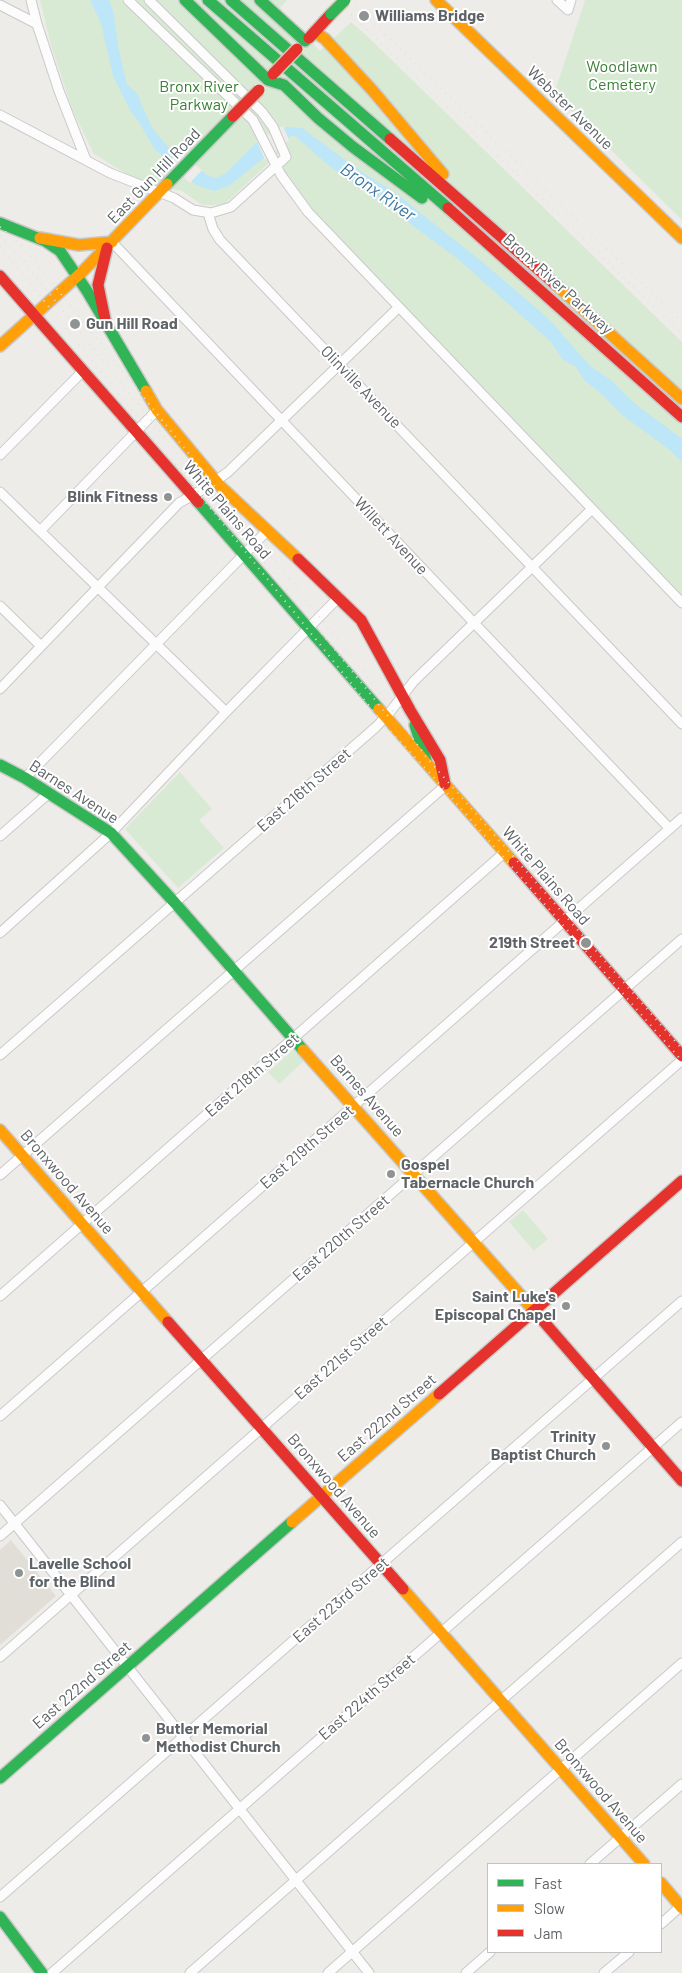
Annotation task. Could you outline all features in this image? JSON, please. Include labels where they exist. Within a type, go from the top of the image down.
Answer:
[{"type":"main road","points":[[185,0],[271,77],[284,85],[318,118],[414,192],[477,244],[509,262]]},
{"type":"main road","name":"Bronx River Parkway","points":[[208,0],[509,262],[682,417]]},
{"type":"main road","name":"Bronx River Parkway","points":[[231,0],[493,228],[682,399]]},
{"type":"main road","points":[[260,0],[301,45]]},
{"type":"main road","name":"East Gun Hill Road","points":[[0,346],[77,277],[110,244],[345,0]]},
{"type":"main road","name":"Webster Avenue","points":[[436,0],[682,238]]},
{"type":"main road","points":[[315,32],[325,39],[373,91],[443,175],[493,228]]},
{"type":"main road","name":"White Plains Road","points":[[0,223],[40,238],[60,251],[157,410],[216,481],[361,620],[402,696],[440,760],[445,786]]},
{"type":"main road","points":[[40,238],[78,245],[110,244],[98,285],[106,324]]},
{"type":"main road","name":"White Plains Road","points":[[0,276],[682,1056]]},
{"type":"main road","name":"White Plains Road","points":[[410,710],[428,766]]},
{"type":"main road","name":"Barnes Avenue","points":[[0,765],[25,778],[111,833],[414,1174],[532,1312],[682,1481]]},
{"type":"main road","name":"Bronxwood Avenue","points":[[0,1130],[643,1863]]},
{"type":"main road","name":"East 222nd Street","points":[[0,1778],[682,1181]]},
{"type":"main road","points":[[662,1884],[681,1906]]},
{"type":"main road","points":[[0,1917],[42,1973]]},
{"type":"street","points":[[31,0],[37,24],[64,104],[86,160]]},
{"type":"street","points":[[128,0],[251,118],[288,187],[304,208],[682,603]]},
{"type":"street","points":[[0,115],[110,173],[159,194],[174,198],[193,210],[208,213],[222,211],[231,207],[286,157],[284,151],[273,127],[258,107],[149,0]]},
{"type":"street","points":[[557,0],[568,10],[571,0]]},
{"type":"street","points":[[0,5],[37,24]]},
{"type":"street","name":"Olinville Avenue","points":[[208,213],[211,225],[217,236],[682,724]]},
{"type":"street","name":"Willett Avenue","points":[[110,244],[282,420],[670,829]]},
{"type":"street","points":[[0,689],[179,503],[216,481],[399,307]]},
{"type":"street","points":[[0,455],[83,371]]},
{"type":"street","points":[[40,531],[157,410]]},
{"type":"street","points":[[0,492],[226,712]]},
{"type":"street","name":"East 216th Street","points":[[0,1055],[386,717],[414,681],[592,509]]},
{"type":"street","points":[[25,778],[268,530]]},
{"type":"street","points":[[0,933],[111,833],[339,597]]},
{"type":"street","points":[[0,606],[41,646]]},
{"type":"street","points":[[0,1175],[445,786]]},
{"type":"street","points":[[0,836],[49,793]]},
{"type":"street","name":"East 219th Street","points":[[0,1416],[682,818]]},
{"type":"street","name":"East 218th Street","points":[[0,1296],[504,853]]},
{"type":"street","name":"East 220th Street","points":[[0,1536],[682,939]]},
{"type":"street","name":"East 221st Street","points":[[0,1657],[682,1060]]},
{"type":"street","name":"East 223rd Street","points":[[0,1898],[682,1301]]},
{"type":"street","name":"East 224th Street","points":[[52,1973],[682,1422]]},
{"type":"street","points":[[0,1505],[369,1973]]},
{"type":"street","points":[[190,1973],[682,1542]]},
{"type":"street","points":[[328,1973],[682,1663]]},
{"type":"street","points":[[591,1863],[682,1784]]},
{"type":"street","points":[[662,1923],[681,1906]]},
{"type":"street","points":[[466,1973],[489,1953]]},
{"type":"street","points":[[604,1973],[628,1953]]},
{"type":"shaded area","name":"Lavelle School for the Blind","points":[[11,1540],[56,1596],[0,1645],[0,1550]]},
{"type":"green space","name":"Bronx River Parkway","points":[[40,0],[287,0],[280,8],[320,51],[351,22],[367,36],[682,342],[682,597],[308,206],[283,171],[284,166],[291,159],[286,147],[224,204],[215,205],[202,205],[182,191],[140,182],[94,154],[72,109],[51,45]]},
{"type":"green space","name":"Woodlawn Cemetery","points":[[585,0],[682,0],[682,220],[554,94]]},
{"type":"green space","points":[[180,772],[212,809],[199,820],[224,848],[178,888],[125,829]]},
{"type":"green space","points":[[293,1050],[304,1061],[279,1084],[268,1072]]},
{"type":"green space","points":[[523,1210],[548,1239],[534,1251],[509,1222]]},
{"type":"water","name":"Bronx River","points":[[90,0],[109,0],[113,10],[119,51],[127,84],[136,92],[153,129],[168,147],[207,175],[216,178],[226,173],[256,143],[287,127],[302,128],[357,169],[394,192],[480,260],[549,319],[590,366],[612,381],[634,403],[682,439],[682,462],[670,450],[622,415],[604,396],[584,380],[576,367],[563,360],[551,342],[459,260],[408,222],[396,209],[359,187],[327,164],[295,136],[291,136],[229,186],[214,191],[196,185],[155,150],[131,112],[113,76],[101,23]]},
{"type":"pier","points":[[283,126],[289,140],[265,160],[257,141]]},
{"type":"pier","points":[[178,152],[202,170],[190,183],[168,163]]},
{"type":"railway","points":[[336,0],[682,334]]},
{"type":"railway","points":[[350,0],[682,322]]},
{"type":"railway","points":[[0,227],[17,241],[33,259],[374,685],[427,758],[682,1049]]},
{"type":"railway","points":[[0,236],[21,258],[388,716]]},
{"type":"railway","points":[[0,246],[387,728],[428,771],[682,1061]]},
{"type":"traffic: fast","points":[[185,0],[268,80],[284,85],[318,118],[353,147],[422,198]]},
{"type":"traffic: fast","points":[[208,0],[448,208]]},
{"type":"traffic: fast","points":[[231,0],[390,139]]},
{"type":"traffic: fast","points":[[260,0],[305,41]]},
{"type":"traffic: fast","points":[[331,14],[345,0]]},
{"type":"traffic: fast","points":[[167,184],[233,116]]},
{"type":"traffic: fast","points":[[0,223],[45,241],[60,251],[87,291],[146,391]]},
{"type":"traffic: fast","points":[[198,502],[379,709]]},
{"type":"traffic: fast","points":[[415,725],[426,760]]},
{"type":"traffic: fast","points":[[0,765],[25,778],[111,833],[175,903],[303,1050]]},
{"type":"traffic: fast","points":[[0,1778],[292,1522]]},
{"type":"traffic: fast","points":[[0,1917],[42,1973]]},
{"type":"traffic: slow","points":[[436,0],[682,238]]},
{"type":"traffic: slow","points":[[315,32],[325,39],[373,91],[443,174]]},
{"type":"traffic: slow","points":[[0,346],[82,272],[167,184]]},
{"type":"traffic: slow","points":[[40,238],[79,245],[112,242]]},
{"type":"traffic: slow","points":[[556,285],[682,399]]},
{"type":"traffic: slow","points":[[146,391],[157,410],[220,486],[298,559]]},
{"type":"traffic: slow","points":[[379,709],[514,863]]},
{"type":"traffic: slow","points":[[303,1050],[538,1315]]},
{"type":"traffic: slow","points":[[0,1130],[168,1322]]},
{"type":"traffic: slow","points":[[292,1522],[439,1394]]},
{"type":"traffic: slow","points":[[403,1589],[643,1863]]},
{"type":"traffic: slow","points":[[662,1884],[682,1908]]},
{"type":"traffic: jam","points":[[309,38],[331,14]]},
{"type":"traffic: jam","points":[[273,74],[297,49]]},
{"type":"traffic: jam","points":[[233,116],[259,90]]},
{"type":"traffic: jam","points":[[390,139],[556,285]]},
{"type":"traffic: jam","points":[[448,208],[682,417]]},
{"type":"traffic: jam","points":[[106,324],[98,285],[107,248]]},
{"type":"traffic: jam","points":[[0,276],[198,502]]},
{"type":"traffic: jam","points":[[298,559],[361,620],[410,710],[440,760],[445,784]]},
{"type":"traffic: jam","points":[[514,863],[682,1056]]},
{"type":"traffic: jam","points":[[439,1394],[682,1181]]},
{"type":"traffic: jam","points":[[538,1315],[682,1481]]},
{"type":"traffic: jam","points":[[168,1322],[403,1589]]},
{"type":"place","name":"Williams Bridge","points":[[364,16]]},
{"type":"place","name":"Gun Hill Road","points":[[75,324]]},
{"type":"place","name":"Blink Fitness","points":[[168,497]]},
{"type":"place","name":"219th Street","points":[[586,943]]},
{"type":"place","name":"Gospel Tabernacle Church","points":[[391,1174]]},
{"type":"place","name":"Saint Luke's Episcopal Chapel","points":[[566,1306]]},
{"type":"place","name":"Trinity Baptist Church","points":[[606,1446]]},
{"type":"place","name":"Lavelle School for the Blind","points":[[19,1573]]},
{"type":"place","name":"Butler Memorial Methodist Church","points":[[146,1738]]}]
